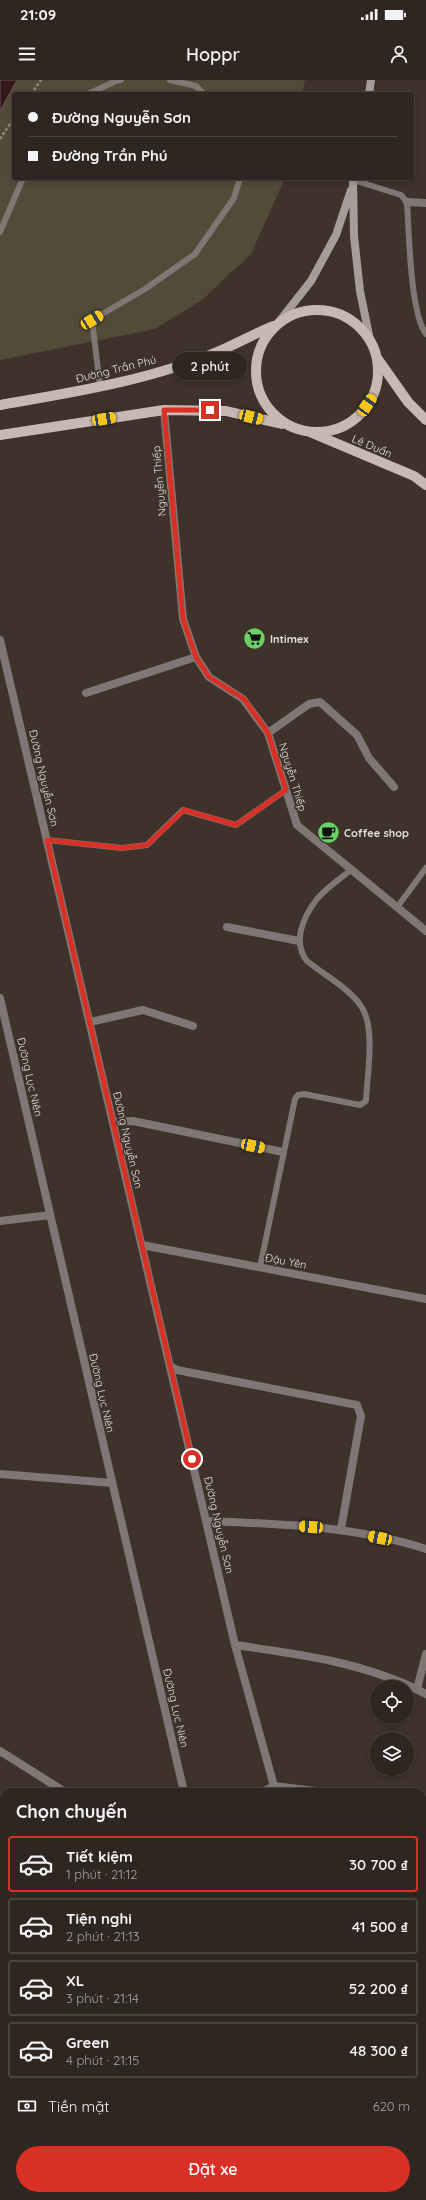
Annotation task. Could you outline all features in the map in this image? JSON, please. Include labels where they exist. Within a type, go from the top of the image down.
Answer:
[{"type":"main road","points":[[369,92],[371,80]]},
{"type":"main road","points":[[289,426],[273,415],[262,399],[255,379],[256,358],[264,339],[311,281],[336,235],[352,180]]},
{"type":"main road","points":[[352,180],[354,236],[360,290],[370,340],[377,358],[408,402],[426,420]]},
{"type":"main road","points":[[278,323],[297,313],[318,310],[338,314],[357,324],[370,340]]},
{"type":"main road","name":"Đường Trần Phú","points":[[0,405],[100,386],[148,375],[223,350],[278,323]]},
{"type":"main road","points":[[0,435],[164,410],[226,411],[308,432],[328,431],[340,427],[362,413],[372,397],[378,378],[377,358]]},
{"type":"main road","name":"Lê Duẩn","points":[[308,432],[414,476],[426,485]]},
{"type":"street","points":[[407,202],[426,202]]},
{"type":"street","name":"Nguyễn Thiếp","points":[[164,410],[183,619],[196,657],[209,677],[244,699],[268,733],[296,825],[398,906],[426,931]]},
{"type":"street","name":"Đường Nguyễn Sơn","points":[[0,640],[235,1644],[274,1786]]},
{"type":"street","points":[[86,693],[196,657]]},
{"type":"street","points":[[268,733],[308,704],[320,702],[357,735],[369,758],[394,787]]},
{"type":"street","points":[[226,927],[299,940]]},
{"type":"street","name":"Đường Lục Niên","points":[[0,998],[183,1788]]},
{"type":"street","points":[[90,1022],[143,1010],[193,1026]]},
{"type":"street","points":[[114,1126],[116,1122],[133,1121],[284,1152]]},
{"type":"street","points":[[0,1221],[50,1215]]},
{"type":"street","name":"Đậu Yên","points":[[142,1246],[426,1299]]},
{"type":"street","points":[[170,1366],[177,1370],[357,1405],[361,1416],[341,1529]]},
{"type":"street","points":[[0,1474],[112,1483]]},
{"type":"street","points":[[206,1521],[341,1529],[407,1543],[426,1549]]},
{"type":"street","points":[[235,1644],[304,1654],[353,1666],[426,1694]]},
{"type":"street","points":[[416,1689],[426,1654]]},
{"type":"street","points":[[0,1751],[22,1763],[59,1788]]},
{"type":"street","points":[[270,1788],[274,1786],[286,1788]]},
{"type":"lane","points":[[92,92],[121,80]]},
{"type":"lane","points":[[170,80],[196,86],[202,92]]},
{"type":"lane","points":[[0,232],[22,180]]},
{"type":"lane","points":[[100,386],[92,320],[144,289],[195,254],[234,198],[239,180]]},
{"type":"lane","points":[[352,180],[401,195],[407,202],[416,310],[421,327],[426,334]]},
{"type":"lane","points":[[47,840],[122,848],[147,845],[184,810],[236,825],[286,790]]},
{"type":"lane","points":[[398,906],[426,868]]},
{"type":"lane","points":[[260,1267],[284,1152],[298,1095],[304,1094],[360,1105],[366,1101],[369,1033],[366,1014],[355,999],[307,961],[302,955],[299,940],[300,933],[317,899],[352,869]]},
{"type":"path","points":[[32,92],[41,80]]},
{"type":"path","points":[[0,139],[12,121]]},
{"type":"shaded area","points":[[0,80],[305,80],[302,92],[12,92],[12,180],[284,180],[251,254],[202,300],[155,329],[0,360]]},
{"type":"shaded area","points":[[0,80],[17,80],[0,111]]},
{"type":"place","name":"Intimex","points":[[254,639]]},
{"type":"place","name":"Coffee shop","points":[[329,833]]},
{"type":"route","points":[[192,1459],[47,840],[122,848],[147,845],[184,810],[236,825],[286,790],[268,733],[244,699],[209,677],[196,657],[183,619],[164,410],[210,410]]}]
